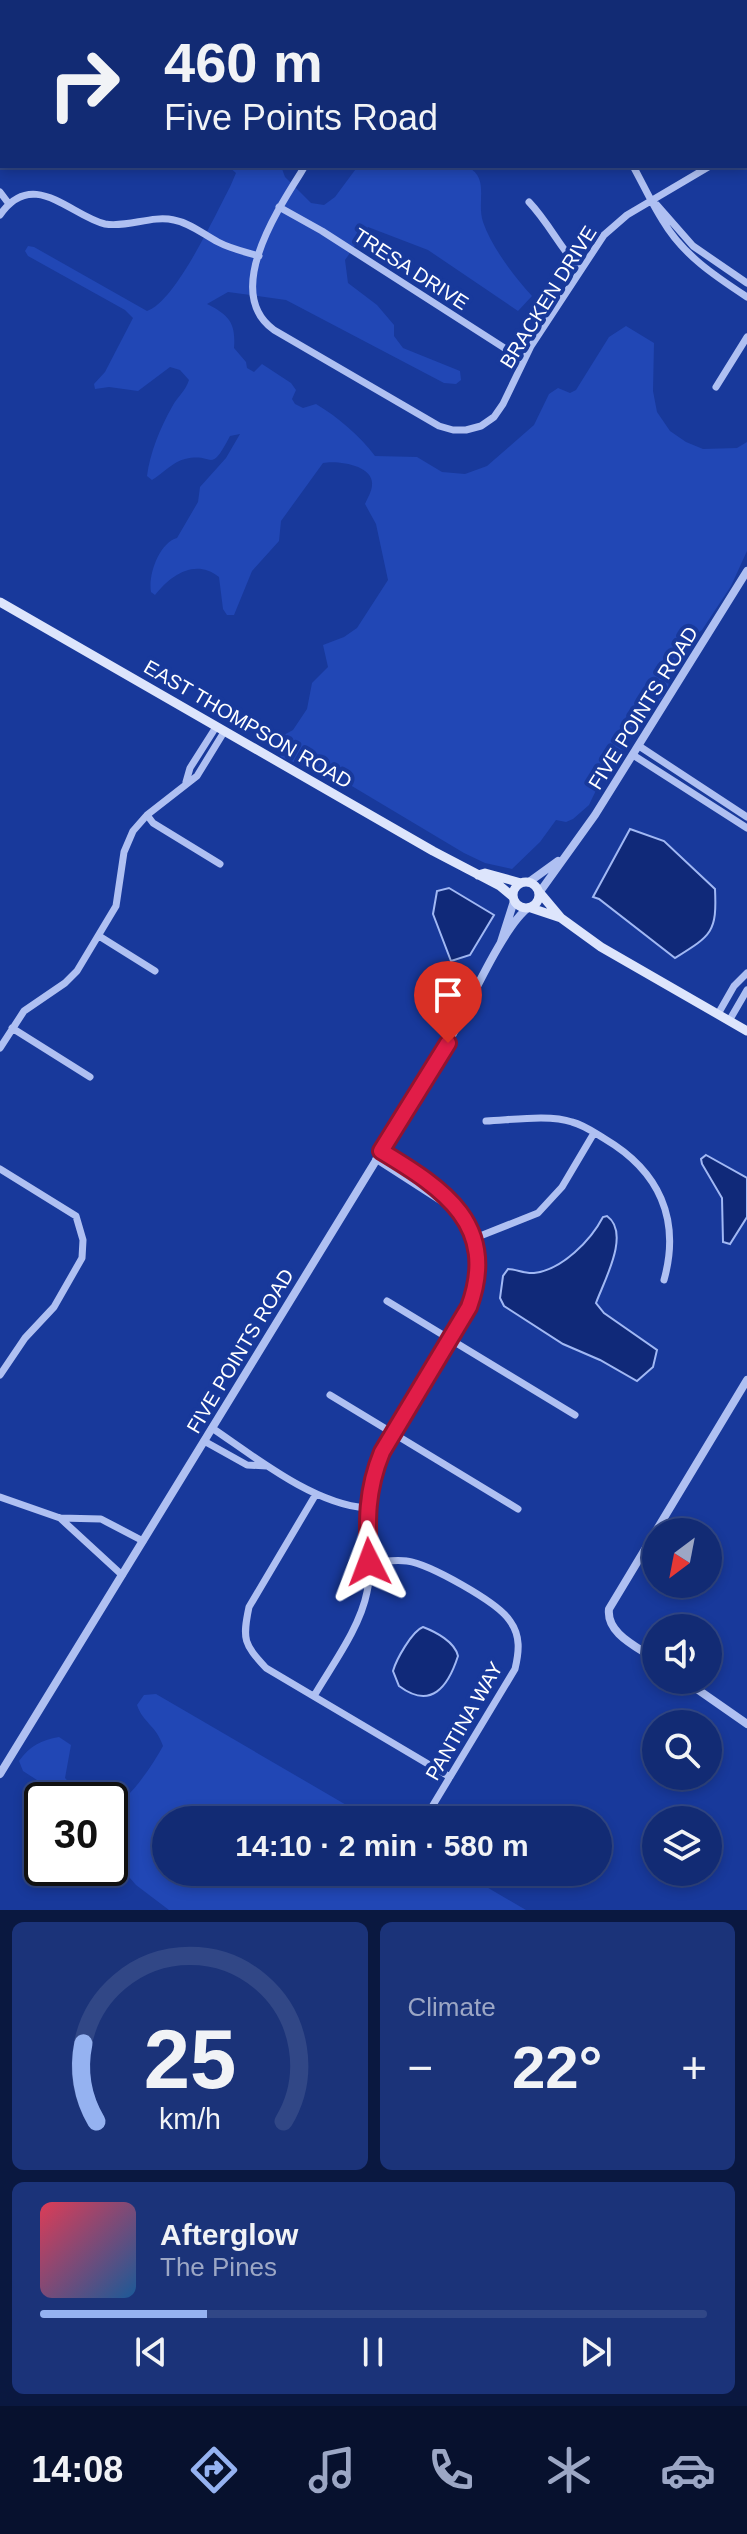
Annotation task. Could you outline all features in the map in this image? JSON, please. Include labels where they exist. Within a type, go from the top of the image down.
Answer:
[{"type":"main road","name":"EAST THOMPSON ROAD","points":[[0,602],[478,875],[514,899]]},
{"type":"main road","name":"EAST THOMPSON ROAD","points":[[478,875],[485,873],[525,882]]},
{"type":"main road","points":[[561,918],[520,907],[514,899],[514,889],[525,882],[537,887],[561,918],[601,947],[747,1031]]},
{"type":"main road","points":[[530,908],[539,900],[540,893]]},
{"type":"street","points":[[0,215],[9,204],[25,197],[47,196],[107,224],[176,220],[219,242],[259,256],[279,207],[304,168]]},
{"type":"street","points":[[634,168],[664,224],[690,255],[747,297]]},
{"type":"street","name":"BRACKEN DRIVE","points":[[259,256],[252,282],[252,296],[259,315],[274,330],[439,426],[468,430],[481,426],[497,414],[523,360],[580,269],[614,225],[707,168]]},
{"type":"street","points":[[0,192],[9,204]]},
{"type":"street","points":[[653,200],[693,246],[747,283]]},
{"type":"street","points":[[529,202],[544,218],[565,254],[580,269]]},
{"type":"street","name":"TRESA DRIVE","points":[[279,207],[322,231],[523,360]]},
{"type":"street","points":[[716,387],[747,337]]},
{"type":"street","name":"FIVE POINTS ROAD","points":[[540,893],[595,815],[747,571]]},
{"type":"street","points":[[0,1048],[29,1007],[74,975],[118,901],[128,840],[147,815],[197,776],[220,729]]},
{"type":"street","points":[[636,751],[687,777],[747,817]]},
{"type":"street","points":[[636,751],[747,828]]},
{"type":"street","points":[[682,785],[687,777]]},
{"type":"street","points":[[147,815],[158,826],[220,864]]},
{"type":"street","name":"FIVE POINTS ROAD","points":[[525,882],[562,858]]},
{"type":"street","name":"FIVE POINTS ROAD","points":[[501,942],[514,899]]},
{"type":"street","name":"FIVE POINTS ROAD","points":[[0,1774],[448,1043],[501,942],[518,916],[530,908]]},
{"type":"street","points":[[99,936],[155,971]]},
{"type":"street","points":[[718,1014],[734,986],[747,973]]},
{"type":"street","points":[[729,1021],[747,990]]},
{"type":"street","points":[[12,1028],[90,1077]]},
{"type":"street","points":[[486,1121],[572,1121],[634,1159],[656,1186],[668,1217],[671,1239],[664,1280]]},
{"type":"street","points":[[475,1238],[538,1213],[562,1187],[594,1133]]},
{"type":"street","points":[[314,1696],[367,1596],[366,1508],[373,1474],[393,1433],[469,1307],[477,1285],[479,1259],[475,1238],[452,1208],[379,1155]]},
{"type":"street","points":[[0,1169],[76,1216],[83,1240],[82,1258],[54,1307],[25,1338],[0,1375]]},
{"type":"street","points":[[387,1301],[575,1415]]},
{"type":"street","points":[[642,1650],[613,1629],[609,1609],[747,1380]]},
{"type":"street","points":[[330,1395],[518,1509]]},
{"type":"street","points":[[212,1428],[316,1494],[349,1507],[366,1508]]},
{"type":"street","points":[[204,1441],[247,1465],[269,1466]]},
{"type":"street","points":[[316,1494],[249,1607],[245,1626],[247,1647],[266,1668],[450,1777]]},
{"type":"street","points":[[0,1497],[60,1518],[101,1519],[143,1541]]},
{"type":"street","points":[[60,1518],[122,1575]]},
{"type":"street","name":"PANTINA WAY","points":[[369,1562],[405,1561],[436,1570],[498,1608],[510,1620],[517,1635],[519,1652],[515,1669],[432,1806]]},
{"type":"street","points":[[704,1694],[747,1724]]},
{"type":"shaded area","points":[[230,168],[282,168],[285,177],[311,203],[324,205],[335,197],[357,168],[469,168],[478,176],[481,214],[487,232],[504,261],[532,296],[518,311],[428,250],[368,227],[345,260],[348,283],[377,305],[394,325],[394,336],[403,348],[460,371],[461,380],[456,384],[444,383],[286,300],[228,292],[207,304],[230,321],[234,348],[246,362],[247,368],[254,372],[262,364],[291,383],[296,390],[292,399],[295,404],[303,408],[316,404],[324,409],[356,434],[375,456],[417,457],[442,472],[465,474],[487,466],[534,425],[549,394],[558,388],[570,393],[576,390],[609,337],[626,326],[654,343],[653,391],[657,412],[670,431],[703,449],[737,448],[747,442],[747,551],[731,586],[702,630],[688,640],[663,697],[638,724],[622,755],[600,782],[589,805],[573,819],[566,822],[556,820],[540,842],[512,869],[485,863],[464,853],[325,770],[306,767],[281,757],[277,748],[282,736],[293,730],[307,709],[312,683],[328,667],[323,645],[357,628],[388,580],[376,524],[365,504],[372,485],[371,478],[361,468],[345,463],[323,463],[281,521],[279,541],[252,571],[234,615],[227,615],[223,609],[219,577],[210,571],[184,571],[168,581],[155,595],[151,592],[153,569],[160,553],[177,538],[198,502],[200,487],[226,458],[240,434],[230,436],[214,459],[181,460],[152,480],[147,476],[160,432],[189,380],[180,370],[170,367],[138,391],[109,387],[95,389],[94,384],[105,372],[133,318],[125,310],[28,256],[25,251],[28,246],[34,247],[147,311],[158,304],[182,275],[236,173]]},
{"type":"shaded area","points":[[630,829],[664,841],[715,889],[715,915],[710,931],[675,958],[593,897]]},
{"type":"shaded area","points":[[449,888],[494,915],[470,955],[451,961],[433,914],[437,891]]},
{"type":"shaded area","points":[[706,1155],[747,1178],[747,1217],[730,1244],[723,1242],[722,1198],[702,1164],[701,1159]]},
{"type":"shaded area","points":[[607,1216],[614,1224],[616,1245],[596,1303],[604,1313],[657,1350],[653,1367],[637,1381],[563,1344],[504,1306],[500,1298],[503,1276],[508,1269],[534,1273],[555,1266],[574,1252]]},
{"type":"shaded area","points":[[423,1627],[449,1642],[458,1656],[449,1677],[437,1692],[420,1696],[399,1686],[393,1671],[409,1640]]},
{"type":"shaded area","points":[[156,1694],[348,1806],[152,1806],[152,1886],[485,1886],[526,1910],[169,1910],[128,1876],[128,1795],[163,1746],[137,1705],[144,1695]]},
{"type":"shaded area","points":[[59,1737],[71,1745],[65,1778],[69,1782],[40,1782],[23,1771],[19,1761],[41,1742]]},
{"type":"route","points":[[369,1562],[366,1508],[373,1474],[382,1452],[469,1307],[477,1285],[479,1259],[475,1238],[458,1207],[435,1186],[381,1151],[448,1043]]}]
